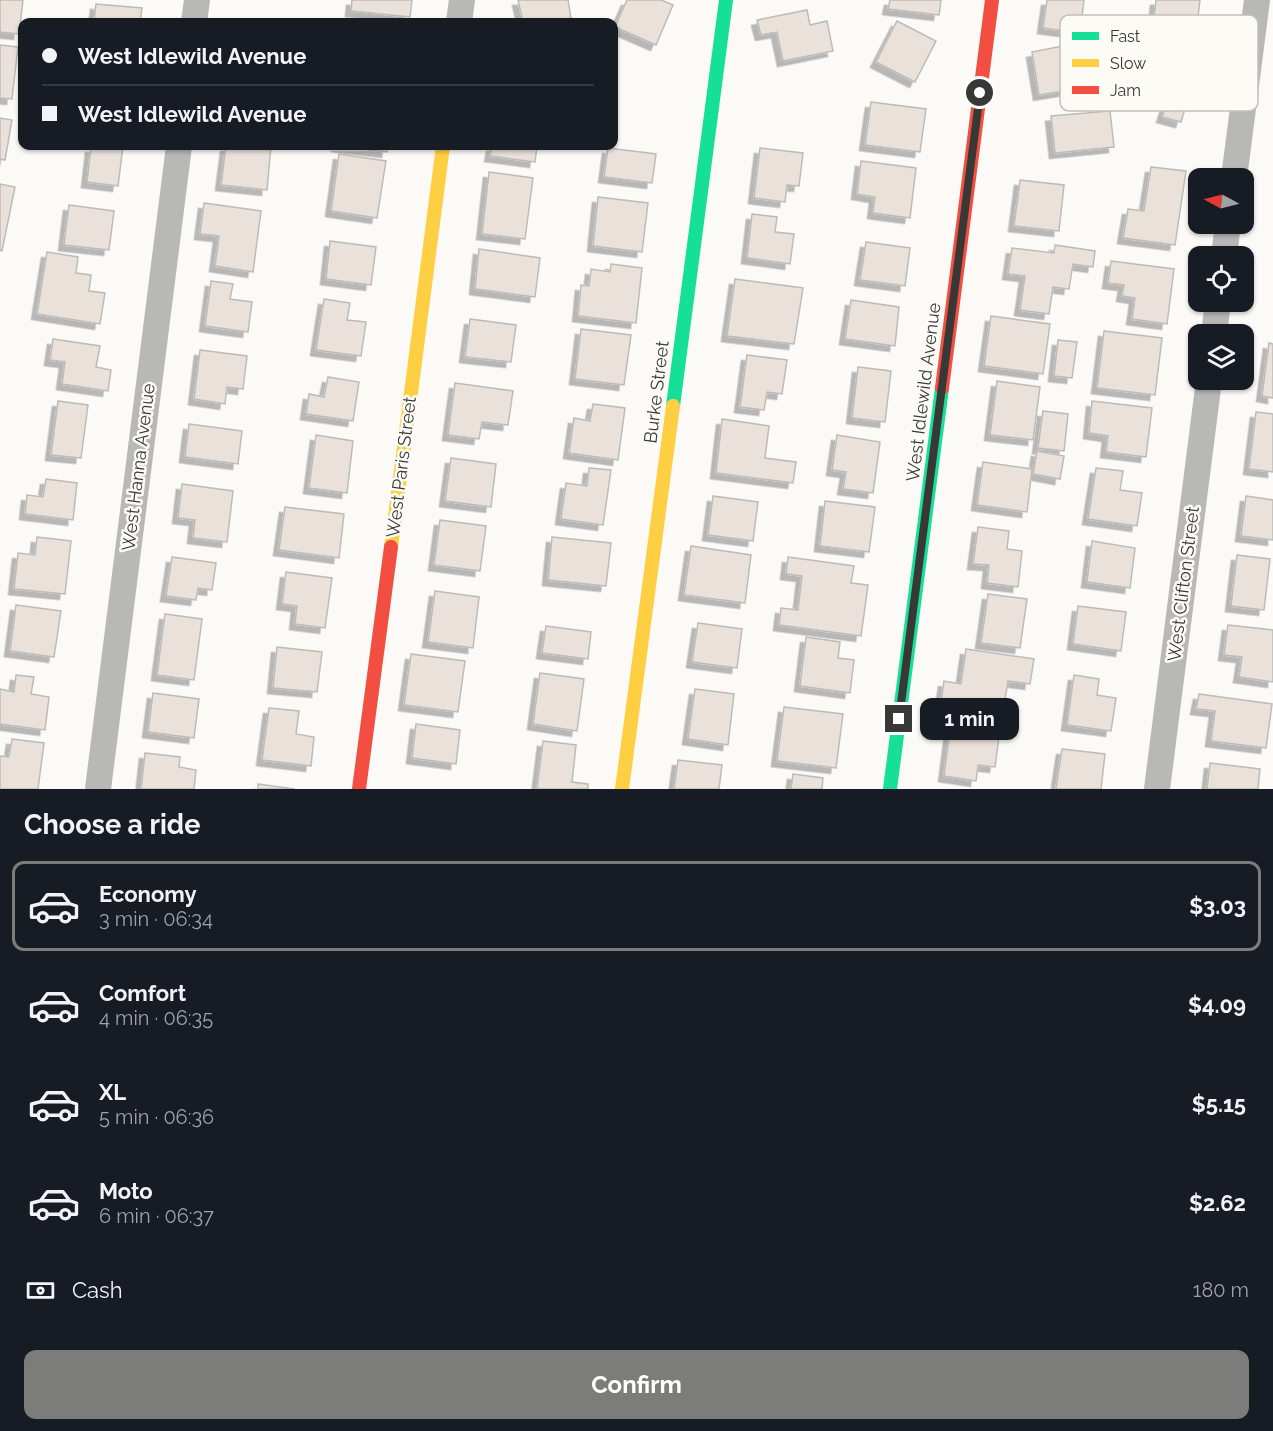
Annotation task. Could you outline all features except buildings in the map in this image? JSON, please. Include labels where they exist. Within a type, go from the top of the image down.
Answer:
[{"type":"street","points":[[195,18],[197,0]]},
{"type":"street","points":[[460,18],[462,0]]},
{"type":"street","name":"Burke Street","points":[[622,789],[726,0]]},
{"type":"street","name":"West Idlewild Avenue","points":[[890,789],[992,0]]},
{"type":"street","points":[[1255,15],[1257,0]]},
{"type":"street","points":[[1235,168],[1243,111]]},
{"type":"street","name":"West Hanna Avenue","points":[[98,789],[178,150]]},
{"type":"street","name":"West Paris Street","points":[[359,789],[441,150]]},
{"type":"street","name":"West Clifton Street","points":[[1157,789],[1208,390]]},
{"type":"traffic: fast","points":[[673,406],[726,0]]},
{"type":"traffic: fast","points":[[890,789],[942,388]]},
{"type":"traffic: slow","points":[[391,547],[442,150]]},
{"type":"traffic: slow","points":[[622,789],[673,406]]},
{"type":"traffic: jam","points":[[942,388],[992,0]]},
{"type":"traffic: jam","points":[[359,789],[391,547]]},
{"type":"route","points":[[899,719],[980,93]]}]
